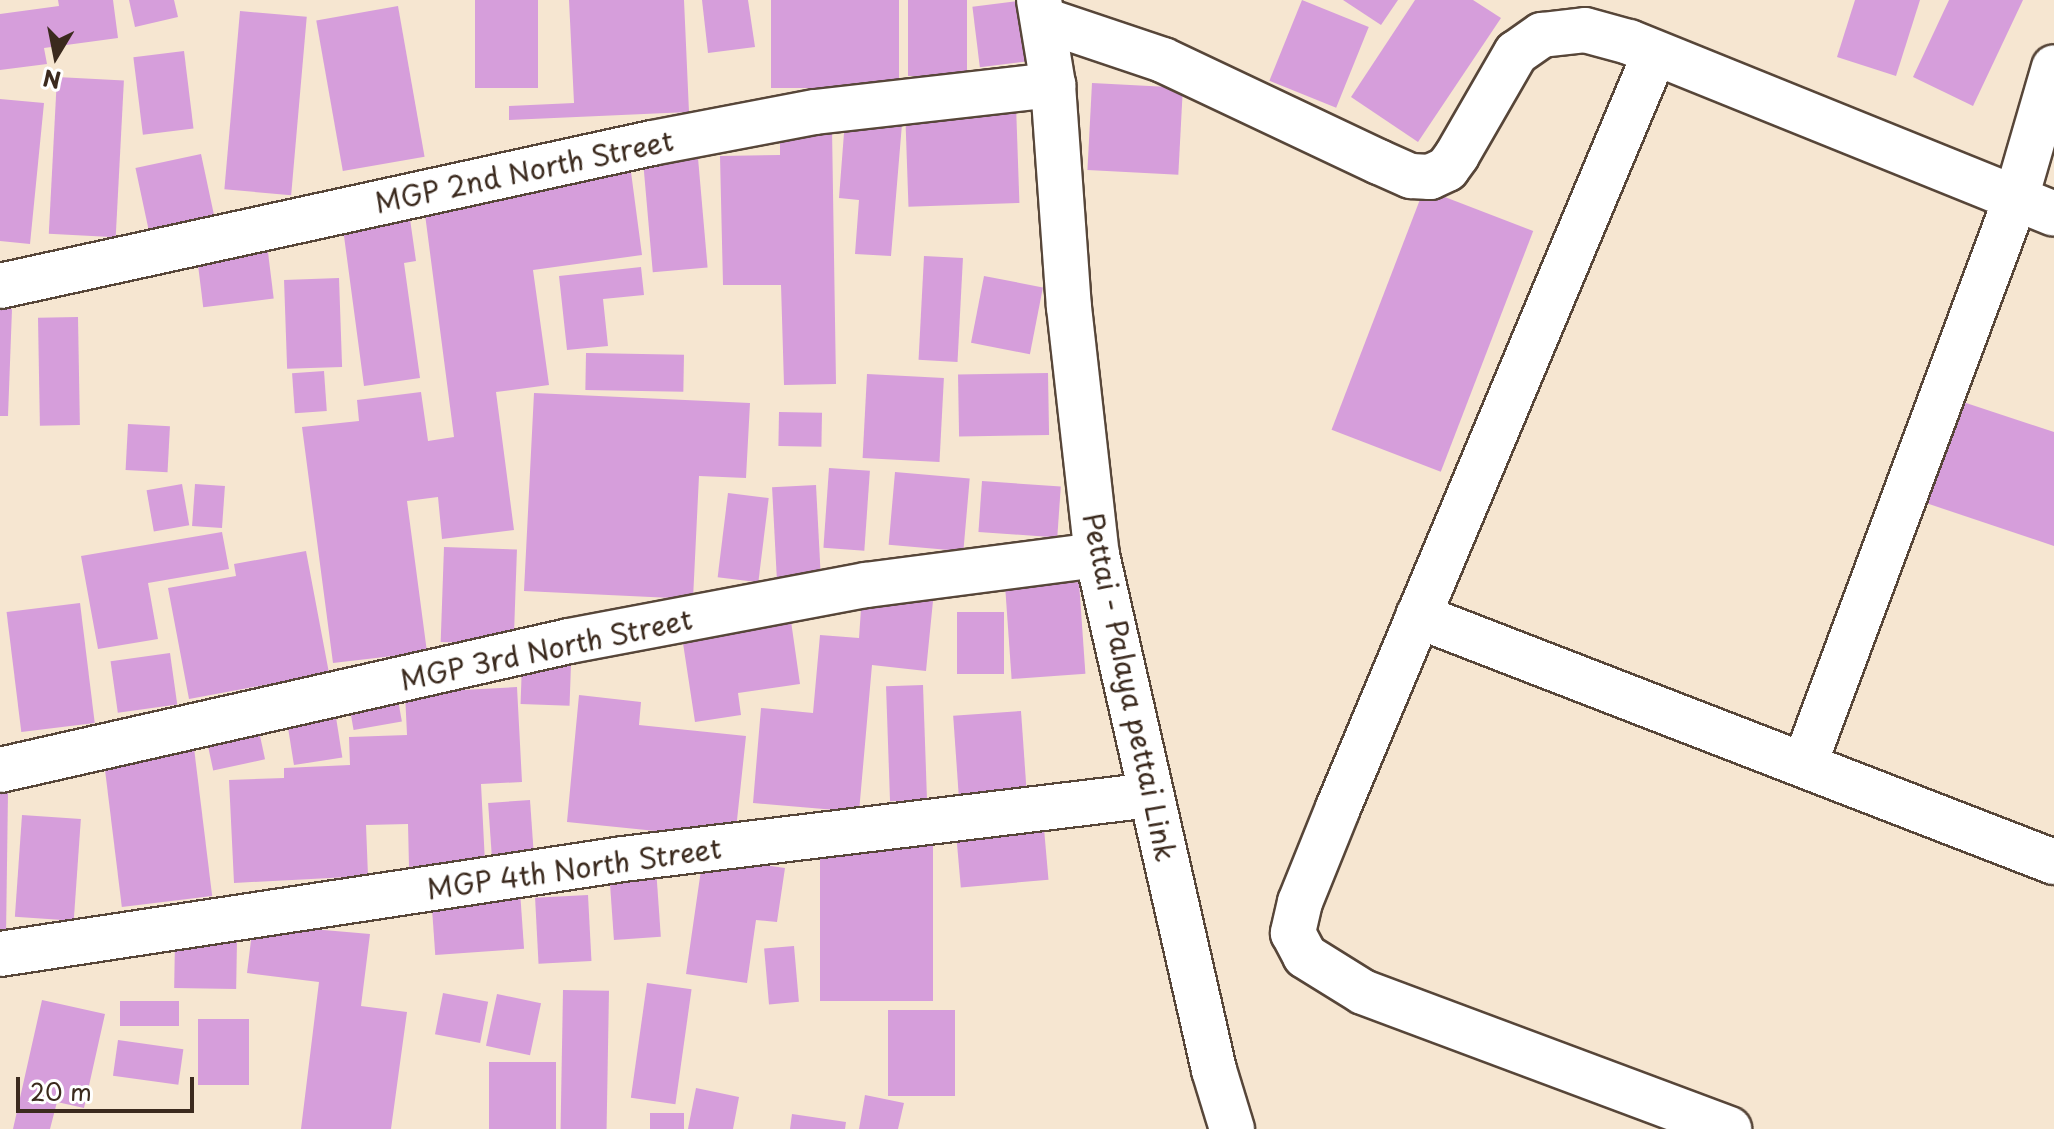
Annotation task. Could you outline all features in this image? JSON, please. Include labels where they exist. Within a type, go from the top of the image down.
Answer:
[{"type":"street","points":[[1042,10],[1163,60],[1411,176],[1430,177],[1447,169],[1516,53],[1542,35],[1585,30],[1655,53],[2035,206]]},
{"type":"street","name":"Pettai - Palaya pettai Link","points":[[1042,10],[1053,85],[1069,307],[1097,555],[1214,1070],[1232,1129]]},
{"type":"street","points":[[1655,53],[1300,902],[1293,933],[1305,956],[1363,992],[1628,1110],[1729,1129]]},
{"type":"street","points":[[1805,763],[2035,206],[2054,67]]},
{"type":"street","name":"MGP 2nd North Street","points":[[0,286],[652,143],[815,112],[1053,85]]},
{"type":"street","name":"MGP 3rd North Street","points":[[0,770],[569,641],[866,585],[1097,555]]},
{"type":"street","points":[[1418,616],[1805,763],[2054,862]]},
{"type":"street","name":"MGP 4th North Street","points":[[0,954],[623,859],[1150,795]]},
{"type":"building","points":[[58,0],[113,0],[118,38],[44,48],[47,64],[0,70],[0,14],[59,6]]},
{"type":"building","points":[[129,0],[174,0],[178,17],[135,27]]},
{"type":"building","points":[[475,0],[538,0],[538,88],[475,88]]},
{"type":"building","points":[[569,0],[684,0],[689,112],[509,120],[509,106],[574,103]]},
{"type":"building","points":[[702,0],[748,0],[755,47],[708,53]]},
{"type":"building","points":[[771,0],[899,0],[899,88],[771,88]]},
{"type":"building","points":[[908,0],[967,0],[967,76],[908,76]]},
{"type":"building","points":[[1027,0],[1034,61],[980,67],[972,7]]},
{"type":"building","points":[[1302,0],[1369,27],[1336,108],[1269,81]]},
{"type":"building","points":[[1343,0],[1398,0],[1381,25]]},
{"type":"building","points":[[1415,0],[1473,0],[1501,18],[1418,142],[1351,97]]},
{"type":"building","points":[[1855,0],[1920,0],[1896,76],[1837,57]]},
{"type":"building","points":[[1949,0],[2023,0],[1973,106],[1913,77]]},
{"type":"building","points":[[398,6],[425,157],[343,171],[316,20]]},
{"type":"building","points":[[240,11],[307,17],[291,195],[224,189]]},
{"type":"building","points":[[184,51],[194,128],[143,135],[133,57]]},
{"type":"building","points":[[57,77],[124,81],[116,237],[49,234]]},
{"type":"building","points":[[1092,83],[1183,88],[1178,175],[1087,170]]},
{"type":"building","points":[[0,99],[44,103],[30,244],[0,241]]},
{"type":"building","points":[[1016,105],[1019,203],[908,207],[905,109]]},
{"type":"building","points":[[845,120],[902,124],[891,256],[855,254],[859,200],[839,198]]},
{"type":"building","points":[[832,128],[836,384],[784,385],[781,285],[723,285],[720,156],[780,155],[780,129]]},
{"type":"building","points":[[201,154],[214,216],[149,230],[135,168]]},
{"type":"building","points":[[698,158],[708,268],[653,272],[643,163]]},
{"type":"building","points":[[631,172],[642,255],[533,270],[549,385],[496,392],[514,530],[442,539],[438,497],[407,501],[427,652],[333,663],[302,427],[359,421],[357,400],[421,392],[428,441],[454,437],[423,199]]},
{"type":"building","points":[[1424,189],[1533,231],[1441,472],[1332,430]]},
{"type":"building","points":[[409,212],[416,261],[404,263],[420,378],[364,386],[342,221]]},
{"type":"building","points":[[267,244],[274,299],[203,307],[197,253]]},
{"type":"building","points":[[924,256],[963,258],[958,362],[919,360]]},
{"type":"building","points":[[641,267],[644,295],[603,299],[608,346],[567,350],[559,276]]},
{"type":"building","points":[[984,276],[1043,287],[1030,354],[971,343]]},
{"type":"building","points":[[339,278],[342,367],[287,369],[284,280]]},
{"type":"building","points":[[0,308],[12,309],[8,416],[0,416]]},
{"type":"building","points":[[78,317],[80,425],[40,426],[38,318]]},
{"type":"building","points":[[586,353],[684,355],[683,392],[585,390]]},
{"type":"building","points":[[324,371],[327,411],[295,413],[292,373]]},
{"type":"building","points":[[1048,373],[1049,435],[959,437],[958,375]]},
{"type":"building","points":[[867,374],[944,378],[939,462],[863,458]]},
{"type":"building","points":[[534,393],[750,403],[746,478],[699,476],[693,599],[524,591]]},
{"type":"building","points":[[1957,400],[2054,432],[2054,546],[1923,502]]},
{"type":"building","points":[[779,412],[822,413],[821,447],[778,446]]},
{"type":"building","points":[[128,424],[170,426],[168,472],[126,470]]},
{"type":"building","points":[[829,468],[870,471],[864,551],[823,548]]},
{"type":"building","points":[[895,472],[970,479],[963,551],[889,545]]},
{"type":"building","points":[[982,481],[1061,487],[1057,537],[978,532]]},
{"type":"building","points":[[182,484],[189,525],[154,532],[147,490]]},
{"type":"building","points":[[195,484],[225,486],[222,528],[192,526]]},
{"type":"building","points":[[816,485],[821,575],[777,577],[772,487]]},
{"type":"building","points":[[728,493],[769,498],[758,582],[718,577]]},
{"type":"building","points":[[222,532],[229,569],[148,583],[158,639],[98,649],[81,556]]},
{"type":"building","points":[[444,547],[517,550],[514,644],[441,642]]},
{"type":"building","points":[[306,551],[329,673],[189,699],[168,588],[236,576],[234,564]]},
{"type":"building","points":[[1079,582],[1085,674],[1012,679],[1005,587]]},
{"type":"building","points":[[862,595],[933,601],[926,671],[872,665],[859,812],[753,803],[761,708],[813,713],[820,635],[859,638]]},
{"type":"building","points":[[80,603],[95,723],[21,732],[7,612]]},
{"type":"building","points":[[957,612],[1004,612],[1004,674],[957,674]]},
{"type":"building","points":[[790,614],[800,684],[738,693],[741,715],[695,722],[681,630]]},
{"type":"building","points":[[170,653],[177,704],[118,713],[111,661]]},
{"type":"building","points":[[522,663],[571,665],[570,706],[521,704]]},
{"type":"building","points":[[923,685],[927,800],[890,801],[886,686]]},
{"type":"building","points":[[517,687],[522,782],[481,784],[485,863],[409,867],[408,824],[366,825],[368,876],[234,883],[229,780],[284,778],[284,768],[350,765],[349,737],[407,735],[405,693]]},
{"type":"building","points":[[397,694],[402,722],[354,730],[349,703]]},
{"type":"building","points":[[579,695],[641,702],[639,725],[746,736],[735,839],[567,822]]},
{"type":"building","points":[[335,711],[342,757],[294,765],[287,719]]},
{"type":"building","points":[[1021,711],[1027,791],[959,796],[953,716]]},
{"type":"building","points":[[259,731],[265,759],[213,770],[207,742]]},
{"type":"building","points":[[194,748],[212,896],[122,907],[104,759]]},
{"type":"building","points":[[0,792],[8,792],[6,936],[0,936]]},
{"type":"building","points":[[530,800],[534,858],[492,861],[488,803]]},
{"type":"building","points":[[22,815],[81,819],[74,921],[15,917]]},
{"type":"building","points":[[1043,817],[1048,880],[961,887],[955,825]]},
{"type":"building","points":[[820,842],[933,842],[933,1001],[820,1001]]},
{"type":"building","points":[[703,856],[785,868],[777,922],[756,920],[747,983],[686,974]]},
{"type":"building","points":[[656,868],[661,937],[614,940],[609,871]]},
{"type":"building","points":[[520,891],[524,949],[435,955],[431,897]]},
{"type":"building","points":[[588,895],[591,961],[539,964],[535,898]]},
{"type":"building","points":[[253,924],[370,934],[361,1006],[407,1012],[391,1129],[301,1129],[319,982],[247,973]]},
{"type":"building","points":[[175,940],[237,941],[236,989],[174,988]]},
{"type":"building","points":[[794,946],[799,1002],[769,1004],[764,949]]},
{"type":"building","points":[[647,983],[692,989],[675,1104],[631,1098]]},
{"type":"building","points":[[563,990],[609,991],[607,1129],[561,1129]]},
{"type":"building","points":[[443,993],[488,1002],[480,1043],[435,1034]]},
{"type":"building","points":[[497,994],[541,1003],[530,1055],[486,1046]]},
{"type":"building","points":[[42,1000],[105,1014],[84,1108],[57,1102],[50,1129],[13,1129]]},
{"type":"building","points":[[120,1001],[179,1001],[179,1026],[120,1026]]},
{"type":"building","points":[[888,1010],[955,1010],[955,1096],[888,1096]]},
{"type":"building","points":[[198,1019],[249,1019],[249,1085],[198,1085]]},
{"type":"building","points":[[118,1040],[183,1049],[178,1085],[113,1076]]},
{"type":"building","points":[[489,1062],[556,1062],[556,1129],[489,1129]]},
{"type":"building","points":[[696,1088],[739,1097],[733,1129],[688,1129]]},
{"type":"building","points":[[865,1095],[904,1103],[898,1129],[859,1129]]},
{"type":"building","points":[[650,1113],[684,1113],[684,1129],[650,1129]]},
{"type":"building","points":[[792,1114],[846,1122],[845,1129],[790,1129]]}]
